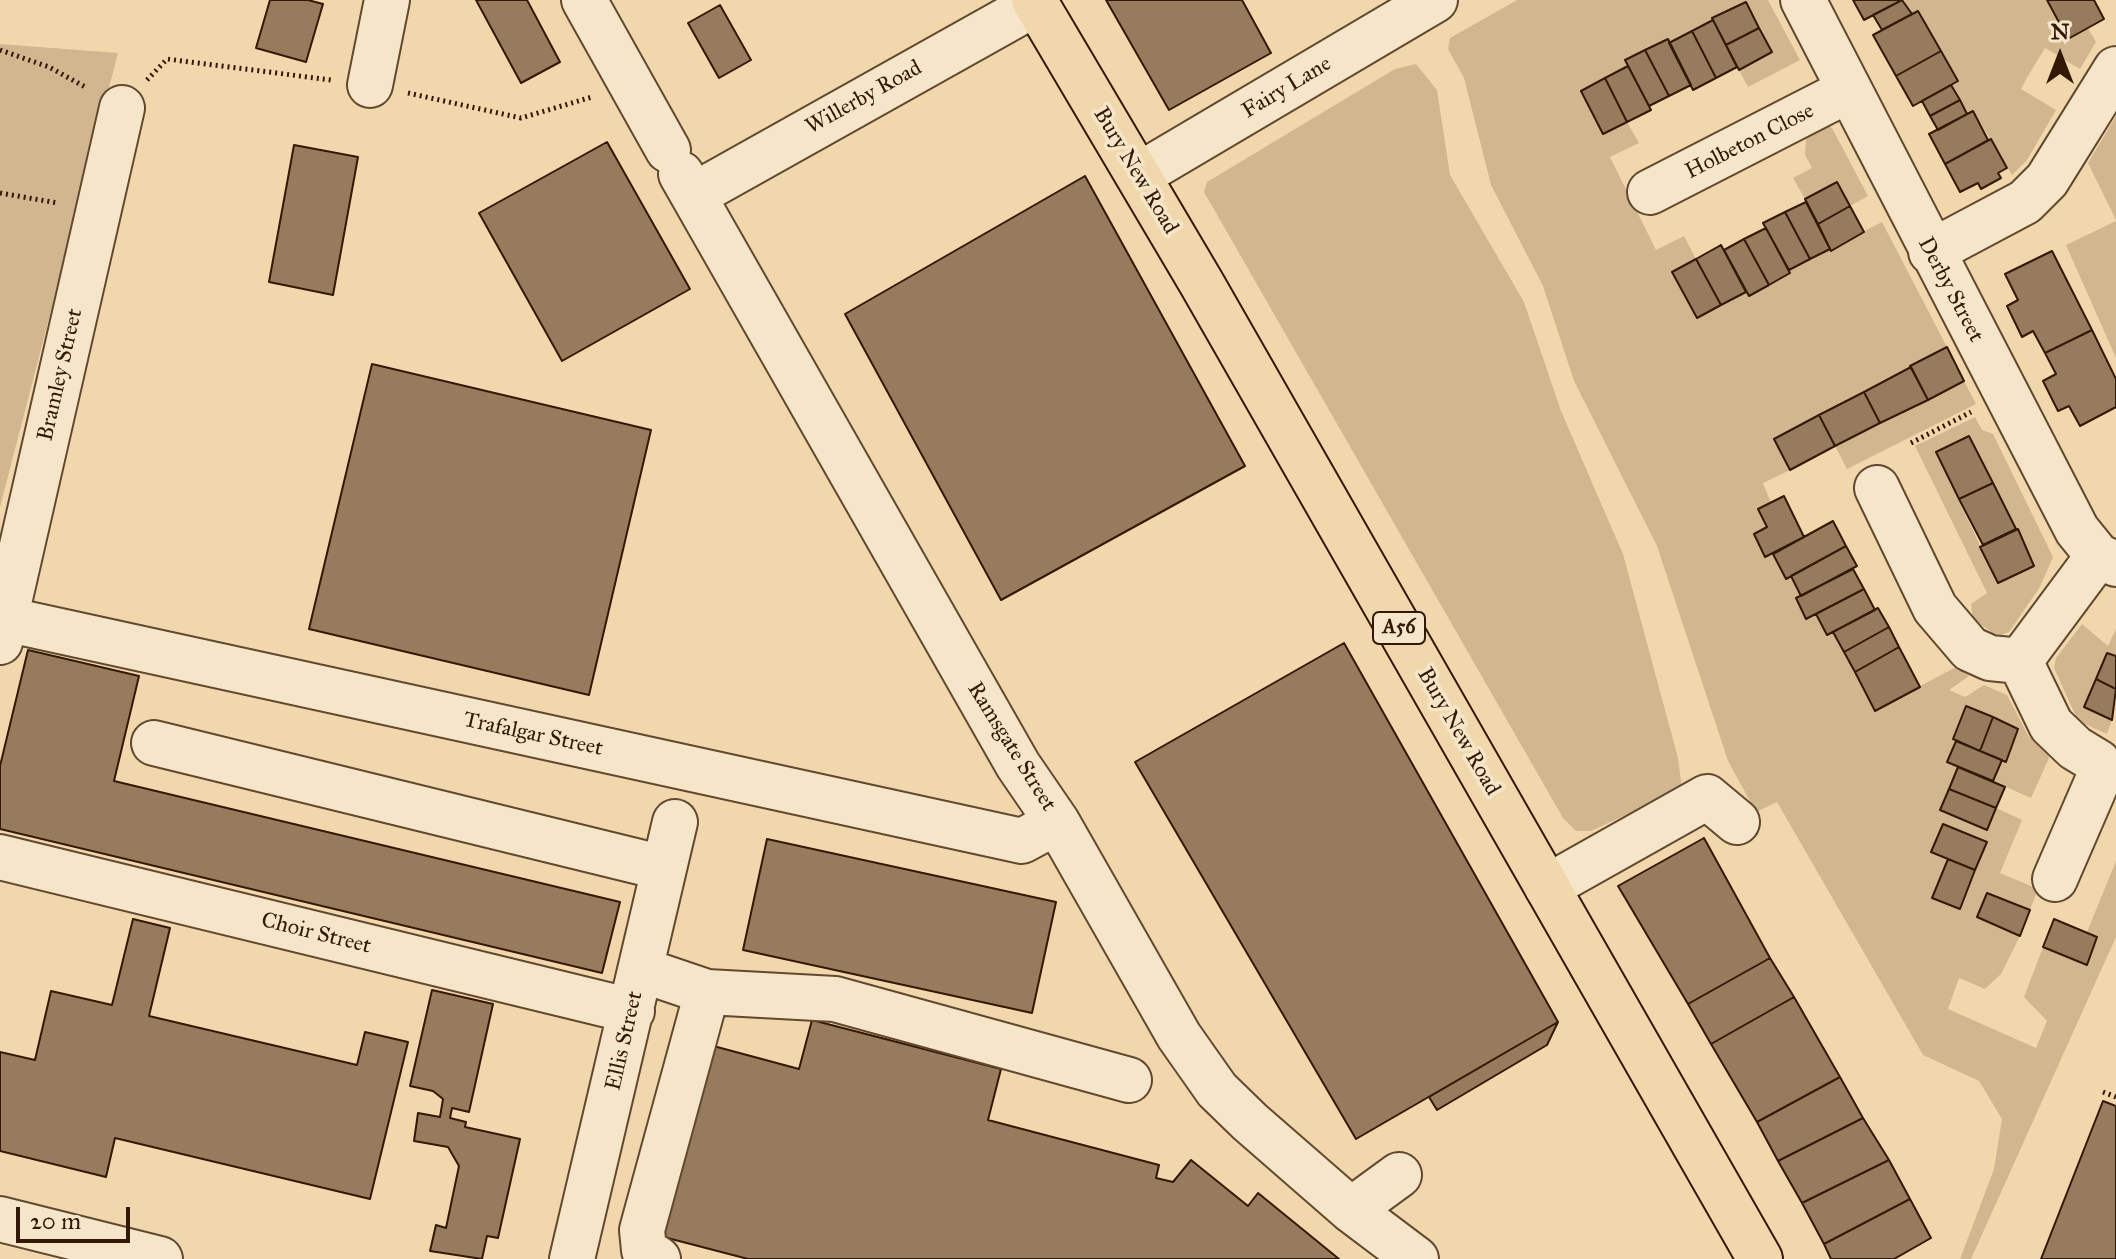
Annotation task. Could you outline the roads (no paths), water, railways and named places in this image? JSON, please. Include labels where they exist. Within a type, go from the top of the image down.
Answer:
[{"type":"highway","name":"Bury New Road","points":[[1034,2],[1139,175],[1760,1259]]},
{"type":"street","points":[[370,85],[387,0]]},
{"type":"street","name":"Ramsgate Street","points":[[584,0],[1010,751],[1057,822],[1175,1030],[1217,1090],[1351,1210],[1416,1259]]},
{"type":"street","name":"Fairy Lane","points":[[1139,175],[1435,0]]},
{"type":"street","name":"Derby Street","points":[[1803,0],[2077,530],[2107,560]]},
{"type":"street","name":"Willerby Road","points":[[681,173],[1034,2]]},
{"type":"street","points":[[1931,252],[2025,202],[2047,180],[2116,69]]},
{"type":"street","name":"Holbeton Close","points":[[1650,192],[1849,90]]},
{"type":"street","name":"Bramley Street","points":[[3,630],[122,108]]},
{"type":"street","points":[[1877,488],[1935,608],[1954,632],[1981,654],[2003,662],[2020,661],[2107,560]]},
{"type":"street","name":"Trafalgar Street","points":[[3,630],[1022,841],[1057,822]]},
{"type":"street","points":[[2020,661],[2051,725],[2075,748],[2098,762],[2100,775],[2055,879]]},
{"type":"street","points":[[154,743],[664,868]]},
{"type":"street","points":[[1547,887],[1707,797],[1737,822]]},
{"type":"street","name":"Ellis Street","points":[[572,1259],[675,822]]},
{"type":"street","name":"Choir Street","points":[[0,857],[637,990],[835,999],[1129,1080]]},
{"type":"street","points":[[658,1259],[644,1250],[642,1230],[707,992]]},
{"type":"street","points":[[1351,1210],[1399,1175]]},
{"type":"street","points":[[25,1236],[160,1259]]}]
